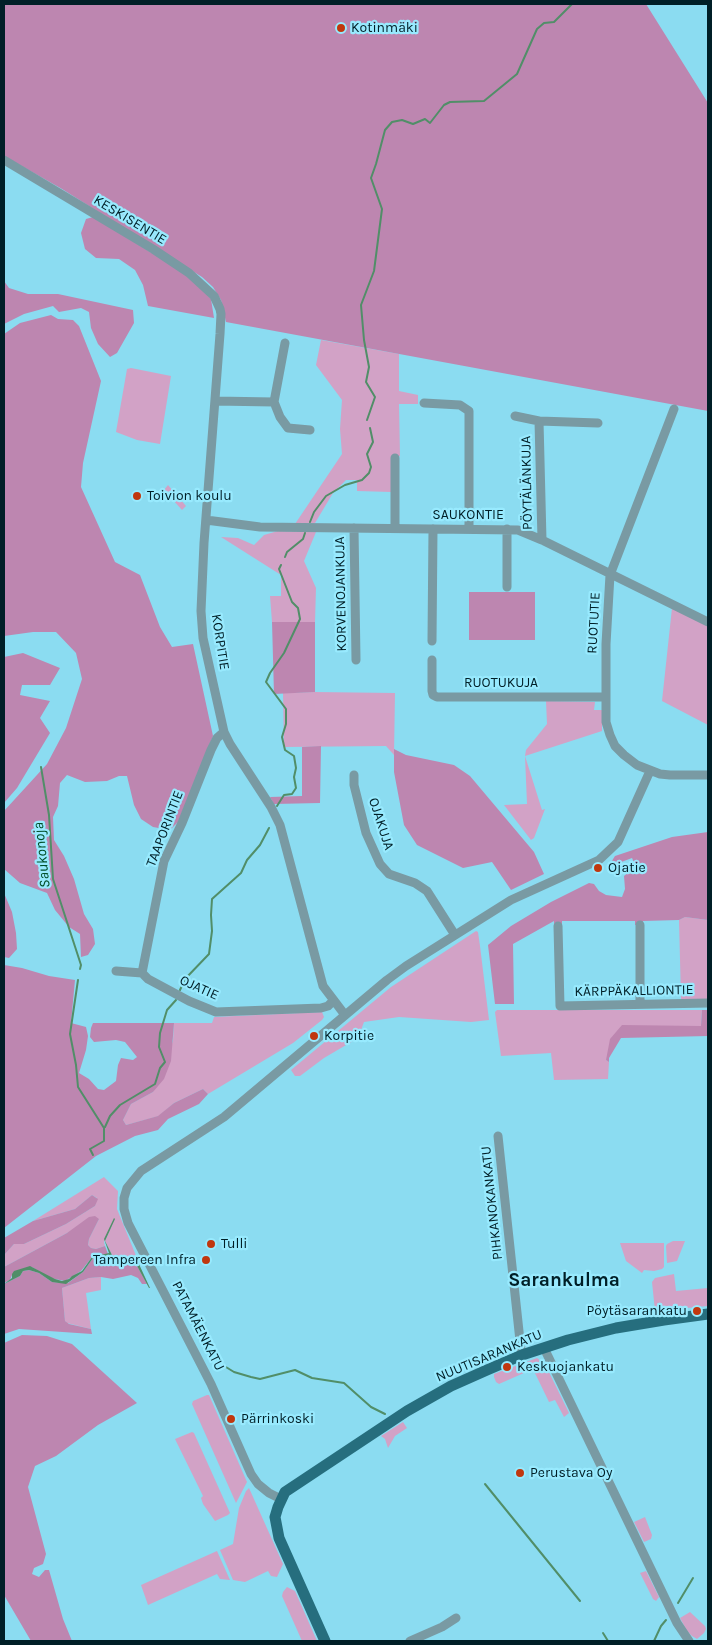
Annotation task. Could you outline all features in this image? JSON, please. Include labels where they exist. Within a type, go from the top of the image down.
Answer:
[{"type":"main road","name":"NUUTISARANKATU","points":[[281,1499],[289,1489],[426,1400],[451,1386],[522,1355],[568,1340],[616,1328],[708,1314]]},
{"type":"main road","points":[[281,1499],[276,1517],[278,1538],[325,1641]]},
{"type":"street","name":"KESKISENTIE","points":[[4,160],[153,249],[189,273],[214,296],[221,314],[221,321]]},
{"type":"street","name":"KORPITIE","points":[[221,321],[206,520],[201,611],[202,629],[224,732],[274,812],[280,826],[323,986],[333,1001]]},
{"type":"street","points":[[285,343],[274,402],[285,427],[310,430]]},
{"type":"street","points":[[215,401],[274,402]]},
{"type":"street","points":[[424,403],[460,405],[469,411],[469,528]]},
{"type":"street","name":"RUOTUTIE","points":[[674,409],[610,575],[606,644],[606,722],[612,742],[628,759],[650,770],[670,775],[708,775]]},
{"type":"street","name":"PÖYTÄLÄNKUJA","points":[[514,416],[539,421],[542,540]]},
{"type":"street","points":[[539,421],[598,423]]},
{"type":"street","points":[[395,458],[395,528]]},
{"type":"street","name":"SAUKONTIE","points":[[206,520],[260,527],[518,530],[708,622]]},
{"type":"street","name":"KORVENOJANKUJA","points":[[354,528],[356,660]]},
{"type":"street","points":[[432,641],[433,529]]},
{"type":"street","points":[[507,586],[508,529]]},
{"type":"street","name":"RUOTUKUJA","points":[[432,660],[432,691],[433,695],[437,697],[606,697]]},
{"type":"street","name":"TAAPORINTIE","points":[[142,973],[164,861],[182,823],[211,750],[217,738],[224,732]]},
{"type":"street","points":[[333,1001],[346,1015],[387,980],[511,900],[531,889],[590,865],[607,854],[620,837],[650,770]]},
{"type":"street","name":"OJAKUJA","points":[[354,775],[354,785],[366,833],[380,864],[389,874],[427,890],[455,935]]},
{"type":"street","name":"KÄRPPÄKALLIONTIE","points":[[558,926],[560,1006],[708,1002]]},
{"type":"street","points":[[640,926],[640,1003]]},
{"type":"street","name":"OJATIE","points":[[116,971],[142,973],[189,1001],[216,1012],[321,1008],[328,1006],[333,1001]]},
{"type":"street","name":"PATAMÄENKATU","points":[[281,1499],[268,1493],[251,1474],[211,1384],[128,1223],[124,1208],[124,1198],[127,1188],[141,1171],[224,1117],[346,1015]]},
{"type":"street","name":"PIHKANOKANKATU","points":[[498,1136],[522,1355]]},
{"type":"street","points":[[544,1348],[677,1623],[689,1641]]},
{"type":"street","points":[[410,1641],[442,1627],[456,1618]]},
{"type":"shaded area","points":[[4,4],[646,4],[708,103],[708,411],[226,322],[221,300],[213,287],[202,277],[62,189],[4,156]]},
{"type":"shaded area","points":[[93,217],[197,283],[211,299],[214,318],[148,306],[143,285],[135,270],[119,259],[96,258],[85,249],[81,233],[86,219]]},
{"type":"shaded area","points":[[4,281],[9,288],[28,294],[58,294],[133,310],[134,323],[117,353],[110,357],[98,344],[91,328],[89,312],[81,308],[59,312],[53,306],[24,314],[4,324]]},
{"type":"shaded area","points":[[51,315],[58,319],[73,320],[79,326],[101,381],[83,463],[81,487],[115,562],[140,575],[160,627],[172,647],[193,644],[213,736],[178,822],[170,830],[153,827],[141,819],[134,805],[127,776],[119,776],[107,781],[85,782],[67,775],[60,783],[58,806],[53,817],[54,840],[64,856],[74,879],[84,914],[93,929],[95,944],[88,955],[81,957],[80,934],[69,927],[55,910],[47,893],[20,883],[4,869],[4,811],[47,764],[66,728],[82,679],[76,653],[56,632],[33,632],[4,636],[4,334],[20,323]]},
{"type":"shaded area","points":[[321,340],[399,354],[399,391],[418,395],[418,404],[399,404],[400,456],[391,458],[391,492],[357,491],[357,480],[346,480],[333,493],[315,523],[295,524],[342,454],[340,429],[342,400],[316,365]]},
{"type":"shaded area","points":[[131,368],[171,376],[160,444],[137,440],[116,432],[127,369]]},
{"type":"shaded area","points":[[168,485],[186,506],[182,510],[164,490]]},
{"type":"shaded area","points":[[278,531],[316,532],[304,561],[316,588],[315,622],[272,622],[270,596],[281,596],[281,575],[221,537],[238,538],[254,545],[264,535]]},
{"type":"shaded area","points":[[469,592],[535,592],[535,640],[469,640]]},
{"type":"shaded area","points":[[672,608],[708,626],[708,725],[662,701]]},
{"type":"shaded area","points":[[272,622],[315,622],[315,692],[274,694]]},
{"type":"shaded area","points":[[23,653],[60,668],[50,685],[22,685],[20,695],[50,701],[40,718],[50,733],[17,788],[4,803],[4,657]]},
{"type":"shaded area","points":[[283,693],[395,693],[394,755],[386,746],[284,747]]},
{"type":"shaded area","points":[[546,701],[595,702],[594,710],[602,710],[602,731],[525,756],[526,750],[547,724]]},
{"type":"shaded area","points":[[321,746],[320,803],[274,804],[270,797],[302,796],[302,747]]},
{"type":"shaded area","points":[[394,749],[406,755],[454,765],[470,776],[534,852],[544,874],[511,890],[492,862],[463,868],[417,845],[404,825],[394,772]]},
{"type":"shaded area","points":[[525,756],[542,810],[545,809],[534,838],[531,840],[504,805],[527,804]]},
{"type":"shaded area","points":[[708,832],[708,920],[685,917],[679,920],[643,921],[643,925],[635,925],[635,921],[562,921],[562,925],[554,925],[554,921],[513,944],[514,1004],[495,1004],[488,945],[511,926],[551,902],[589,883],[594,884],[599,891],[606,895],[622,897],[625,889],[624,876],[637,869],[632,858],[608,867],[615,856],[672,837]]},
{"type":"shaded area","points":[[4,893],[12,912],[16,933],[17,949],[9,958],[4,957]]},
{"type":"shaded area","points":[[685,917],[708,920],[708,1001],[681,999],[679,920]]},
{"type":"shaded area","points":[[476,931],[478,932],[489,1020],[471,1022],[399,1017],[364,1022],[358,1038],[324,1058],[300,1076],[295,1076],[291,1070],[391,987]]},
{"type":"shaded area","points":[[4,965],[75,980],[71,1023],[86,1027],[88,1036],[79,1073],[89,1079],[98,1089],[104,1090],[116,1081],[121,1058],[133,1060],[137,1057],[125,1042],[116,1040],[94,1042],[90,1037],[93,1023],[174,1023],[171,1061],[164,1079],[153,1092],[131,1104],[123,1120],[126,1125],[158,1116],[174,1103],[203,1089],[208,1094],[199,1104],[168,1119],[158,1130],[135,1136],[96,1156],[4,1228]]},
{"type":"shaded area","points":[[497,1010],[702,1010],[701,1026],[622,1026],[606,1060],[609,1062],[608,1079],[554,1080],[551,1053],[501,1056],[495,1012]]},
{"type":"shaded area","points":[[702,1010],[708,1010],[708,1036],[621,1038],[609,1058],[609,1062],[606,1060],[610,1039],[622,1025],[701,1026]]},
{"type":"shaded area","points":[[322,1012],[324,1017],[322,1020],[293,1043],[208,1094],[203,1089],[174,1103],[159,1116],[126,1125],[123,1120],[131,1104],[153,1092],[173,1041],[174,1023],[212,1023],[214,1017]]},
{"type":"shaded area","points":[[104,1177],[118,1191],[117,1209],[139,1263],[130,1261],[118,1263],[114,1259],[105,1241],[115,1219],[104,1242],[105,1246],[96,1249],[88,1245],[99,1219],[67,1233],[4,1267],[4,1255],[14,1244],[24,1244],[66,1224],[95,1206],[97,1198],[92,1195],[75,1209],[33,1221]]},
{"type":"shaded area","points":[[92,1195],[98,1199],[95,1206],[66,1224],[24,1244],[14,1244],[4,1255],[4,1238],[33,1221],[75,1209]]},
{"type":"shaded area","points":[[95,1216],[99,1219],[88,1245],[96,1249],[105,1246],[108,1254],[93,1256],[81,1271],[65,1281],[50,1278],[32,1267],[12,1275],[10,1280],[4,1283],[4,1267],[67,1233],[89,1217]]},
{"type":"shaded area","points":[[114,1218],[105,1241],[114,1259],[119,1263],[138,1262],[150,1288],[136,1264],[117,1266],[110,1259],[104,1257],[93,1258],[83,1272],[66,1284],[52,1282],[39,1273],[29,1270],[23,1271],[20,1276],[4,1284],[12,1278],[14,1271],[30,1266],[55,1279],[62,1281],[69,1279],[82,1271],[92,1257],[109,1253],[104,1239]]},
{"type":"shaded area","points":[[673,1241],[685,1241],[677,1261],[667,1263],[666,1246]]},
{"type":"shaded area","points":[[620,1243],[664,1243],[664,1267],[654,1271],[644,1270],[642,1273],[626,1261]]},
{"type":"shaded area","points":[[106,1257],[114,1265],[136,1264],[147,1284],[142,1284],[138,1278],[131,1275],[113,1279],[89,1278],[62,1288],[65,1321],[69,1324],[91,1329],[92,1334],[19,1329],[4,1334],[4,1284],[20,1276],[23,1271],[29,1270],[39,1273],[52,1282],[68,1283],[83,1272],[93,1258]]},
{"type":"shaded area","points":[[674,1274],[676,1291],[708,1288],[708,1306],[655,1311],[652,1282],[655,1278]]},
{"type":"shaded area","points":[[101,1277],[101,1290],[86,1293],[91,1329],[67,1323],[65,1321],[62,1288],[89,1278]]},
{"type":"shaded area","points":[[22,1335],[47,1336],[72,1344],[137,1403],[98,1425],[56,1456],[35,1466],[28,1487],[46,1554],[43,1564],[34,1568],[32,1574],[39,1577],[45,1570],[49,1570],[63,1619],[72,1641],[31,1641],[4,1595],[4,1343]]},
{"type":"shaded area","points":[[537,1358],[545,1364],[569,1413],[564,1417],[555,1400],[549,1402],[533,1369],[499,1384],[496,1382],[494,1374]]},
{"type":"shaded area","points":[[209,1395],[247,1482],[236,1503],[192,1404],[193,1401]]},
{"type":"shaded area","points":[[403,1422],[407,1428],[395,1436],[388,1448],[385,1439],[381,1436]]},
{"type":"shaded area","points":[[192,1432],[230,1513],[215,1521],[203,1504],[201,1498],[203,1496],[175,1439]]},
{"type":"shaded area","points":[[249,1488],[283,1564],[277,1577],[271,1576],[268,1571],[245,1582],[233,1580],[220,1550],[233,1544],[239,1508]]},
{"type":"shaded area","points":[[645,1517],[652,1535],[651,1539],[644,1542],[634,1522]]},
{"type":"shaded area","points":[[217,1551],[230,1580],[220,1579],[217,1574],[148,1605],[141,1585]]},
{"type":"shaded area","points":[[646,1571],[659,1597],[656,1601],[653,1599],[640,1573]]},
{"type":"shaded area","points":[[287,1587],[295,1591],[317,1641],[302,1641],[282,1596]]},
{"type":"shaded area","points":[[690,1612],[706,1629],[697,1639],[687,1631],[680,1618]]},
{"type":"waterway","points":[[367,420],[375,397],[366,382],[369,367],[364,340],[361,305],[374,271],[382,209],[371,178],[385,130],[392,122],[402,120],[413,124],[425,119],[430,123],[444,105],[450,102],[484,101],[517,74],[537,29],[544,23],[554,22],[572,4]]},
{"type":"waterway","points":[[310,522],[314,512],[326,496],[345,485],[362,480],[369,473],[371,467],[367,454],[373,442],[370,428]]},
{"type":"waterway","points":[[285,557],[287,552],[303,539],[305,533]]},
{"type":"waterway","points":[[277,806],[284,795],[292,794],[296,788],[294,777],[296,768],[294,756],[285,750],[282,737],[286,724],[286,709],[266,682],[284,653],[300,619],[298,608],[292,602],[279,569],[281,565]]},
{"type":"waterway","name":"Saukonoja","points":[[41,767],[49,815],[53,879],[81,965],[80,969]]},
{"type":"waterway","points":[[180,990],[185,979],[209,954],[212,931],[212,899],[241,873],[247,860],[260,845],[269,828]]},
{"type":"waterway","name":"Saukonoja","points":[[78,980],[70,1034],[78,1087],[104,1128],[104,1141],[90,1149],[93,1155]]},
{"type":"waterway","points":[[105,1127],[110,1116],[120,1105],[155,1084],[160,1068],[165,1062],[159,1047],[160,1033],[167,1010],[176,1000]]},
{"type":"waterway","points":[[191,1321],[201,1328],[206,1340]]},
{"type":"waterway","points":[[210,1350],[213,1359],[234,1372],[251,1377],[260,1379],[295,1370],[312,1378],[344,1383],[371,1407],[385,1414]]},
{"type":"waterway","points":[[485,1484],[580,1601]]},
{"type":"waterway","points":[[678,1603],[693,1578]]},
{"type":"waterway","points":[[654,1641],[666,1620]]},
{"type":"waterway","points":[[603,1633],[608,1641]]},
{"type":"place","name":"Kotinmäki","points":[[341,28]]},
{"type":"place","name":"Toivion koulu","points":[[137,496]]},
{"type":"place","name":"Ojatie","points":[[598,868]]},
{"type":"place","name":"Korpitie","points":[[314,1036]]},
{"type":"place","name":"Tulli","points":[[211,1244]]},
{"type":"place","name":"Tampereen Infra","points":[[206,1260]]},
{"type":"place","name":"Pöytäsarankatu","points":[[697,1311]]},
{"type":"place","name":"Keskuojankatu","points":[[507,1367]]},
{"type":"place","name":"Pärrinkoski","points":[[231,1419]]},
{"type":"place","name":"Perustava Oy","points":[[520,1473]]},
{"type":"district","name":"Sarankulma","points":[[564,1281]]}]
